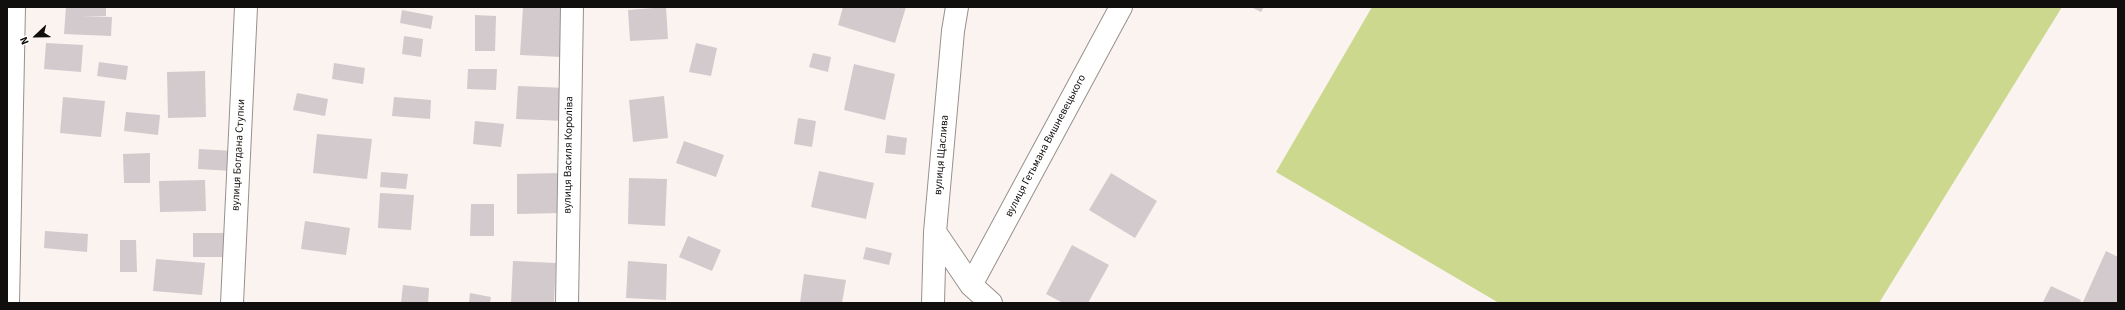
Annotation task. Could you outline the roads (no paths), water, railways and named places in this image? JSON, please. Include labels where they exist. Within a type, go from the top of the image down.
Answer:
[{"type":"street","points":[[8,303],[14,7]]},
{"type":"street","name":"вулиця Богдана Ступки","points":[[232,303],[246,7]]},
{"type":"street","name":"вулиця Василя Короліва","points":[[567,303],[572,7]]},
{"type":"street","name":"вулиця Щаслива","points":[[933,303],[935,232],[953,31],[957,7]]},
{"type":"street","name":"вулиця Гетьмана Вишневецького","points":[[971,285],[1121,7]]},
{"type":"street","points":[[935,232],[971,285],[992,303]]}]
